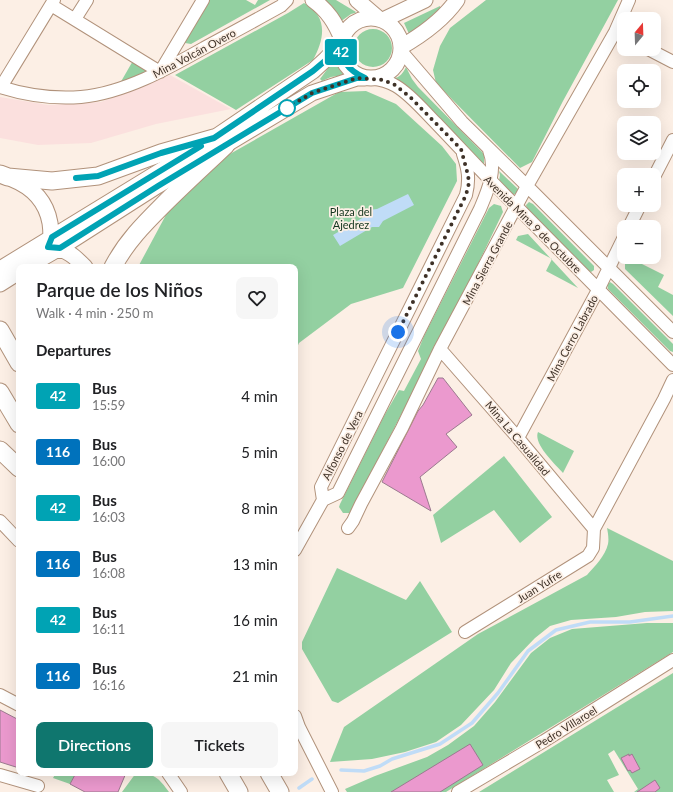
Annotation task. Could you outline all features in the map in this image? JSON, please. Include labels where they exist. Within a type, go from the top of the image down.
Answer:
[{"type":"highway","points":[[4,176],[52,181],[98,176],[161,153],[220,141]]},
{"type":"highway","points":[[115,264],[125,246],[141,227],[186,182],[220,141]]},
{"type":"highway","points":[[0,330],[16,358]]},
{"type":"highway","points":[[0,392],[16,419]]},
{"type":"highway","points":[[0,450],[16,465]]},
{"type":"highway","points":[[230,776],[239,792]]},
{"type":"main road","points":[[313,0],[324,9],[336,24],[342,41],[341,51],[348,67],[355,74],[367,78]]},
{"type":"main road","points":[[381,20],[425,0]]},
{"type":"main road","points":[[401,49],[430,28],[452,7],[457,0]]},
{"type":"main road","points":[[362,1],[381,20]]},
{"type":"main road","points":[[0,269],[47,248],[158,186],[313,71],[326,60],[354,24],[371,18],[391,24],[394,28],[399,37],[401,49],[399,60],[394,68],[387,74],[379,77],[357,78],[312,93],[220,141]]},
{"type":"main road","points":[[4,176],[29,187],[39,196],[47,209],[47,248],[30,264]]},
{"type":"main road","points":[[47,248],[76,258],[82,264]]},
{"type":"main road","points":[[0,284],[16,274]]},
{"type":"street","points":[[75,19],[87,0]]},
{"type":"street","points":[[0,87],[53,2],[75,19],[160,72],[203,0]]},
{"type":"street","name":"Mina Volcán Overo","points":[[0,87],[23,93],[58,97],[81,96],[106,92],[160,72],[281,6],[287,0]]},
{"type":"street","name":"Mina Sierra Grande","points":[[626,12],[629,0]]},
{"type":"street","name":"Mina Sierra Grande","points":[[348,528],[402,428],[440,349],[527,186],[617,38]]},
{"type":"street","name":"Avenida Mina 9 de Octubre","points":[[401,49],[462,122],[673,332]]},
{"type":"street","points":[[661,56],[673,62]]},
{"type":"street","name":"Avenida Mina 9 de Octubre","points":[[367,78],[383,80],[395,85],[410,97],[491,182],[517,206],[673,365]]},
{"type":"street","points":[[659,168],[673,140]]},
{"type":"street","name":"Alfonso de Vera","points":[[461,149],[469,183],[466,195],[321,487],[323,500],[338,494],[480,209],[491,182],[492,161],[489,150]]},
{"type":"street","name":"Mina Cerro Labrado","points":[[518,438],[598,290],[617,250]]},
{"type":"street","name":"Mina La Casualidad","points":[[440,349],[518,438],[594,529]]},
{"type":"street","points":[[594,529],[673,380]]},
{"type":"street","points":[[298,545],[323,500]]},
{"type":"street","points":[[0,521],[16,538]]},
{"type":"street","name":"Juan Yufre","points":[[465,632],[588,556],[593,548],[594,529]]},
{"type":"street","name":"Pedro Villaroel","points":[[458,792],[544,742],[673,660]]},
{"type":"street","points":[[0,695],[16,703]]},
{"type":"street","points":[[298,724],[332,792]]},
{"type":"street","points":[[0,775],[38,786]]},
{"type":"street","points":[[170,776],[181,792]]},
{"type":"shaded area","points":[[170,75],[231,109],[156,124],[91,143],[38,145],[0,138],[0,97],[48,105],[101,102]]},
{"type":"green space","points":[[208,0],[246,0],[255,5],[258,0],[270,0],[191,44],[185,43],[184,41]]},
{"type":"green space","points":[[322,0],[336,0],[356,12],[340,22],[332,6]]},
{"type":"green space","points":[[486,0],[618,0],[563,101],[532,162],[520,168],[436,83],[433,70],[440,46],[450,28]]},
{"type":"green space","points":[[304,3],[312,8],[321,21],[322,36],[313,60],[236,110],[175,75],[288,13]]},
{"type":"green space","points":[[440,6],[440,8],[410,36],[404,23]]},
{"type":"green space","points":[[369,29],[377,29],[384,32],[389,37],[392,48],[389,59],[384,64],[377,67],[369,67],[362,64],[357,59],[354,52],[354,44],[357,37],[362,32]]},
{"type":"green space","points":[[134,59],[155,72],[119,85]]},
{"type":"green space","points":[[334,60],[344,75],[331,77],[322,81],[320,79]]},
{"type":"green space","points":[[406,67],[418,87],[484,154],[484,166],[413,92],[393,78],[401,75]]},
{"type":"green space","name":"Plaza del Ajedrez","points":[[366,91],[396,104],[442,146],[456,164],[457,181],[403,288],[351,304],[298,345],[298,264],[140,264],[167,213],[214,163],[339,92]]},
{"type":"green space","points":[[499,171],[518,189],[516,194],[512,194],[499,181]]},
{"type":"green space","points":[[529,202],[533,204],[594,266],[594,270],[591,272],[589,271],[527,209],[526,205]]},
{"type":"green space","points":[[494,204],[501,206],[503,212],[468,285],[352,510],[350,513],[343,513],[339,507],[340,504],[384,416],[399,390],[404,391],[421,359],[418,351],[424,336],[489,208]]},
{"type":"green space","points":[[528,234],[550,258],[516,240],[518,236]]},
{"type":"green space","points":[[552,260],[578,288],[546,271]]},
{"type":"green space","points":[[625,264],[642,264],[664,275],[658,287],[673,295],[673,316],[625,269]]},
{"type":"green space","points":[[610,282],[673,344],[673,352],[670,351],[608,289],[607,285]]},
{"type":"green space","points":[[538,432],[574,451],[563,473],[542,448],[537,437]]},
{"type":"green space","points":[[504,456],[552,517],[520,543],[494,510],[441,543],[433,515]]},
{"type":"green space","points":[[607,528],[673,561],[673,611],[645,612],[616,617],[571,620],[550,626],[535,638],[511,663],[494,690],[461,725],[436,742],[405,752],[372,759],[330,762],[344,727],[478,634],[587,575],[605,553],[608,544]]},
{"type":"green space","points":[[337,568],[406,600],[420,581],[452,632],[338,703],[332,701],[302,649],[302,642]]},
{"type":"green space","points":[[647,623],[673,623],[673,652],[446,792],[347,792],[345,789],[375,776],[427,757],[448,745],[474,726],[495,702],[531,653],[550,638],[572,629]]},
{"type":"green space","points":[[673,673],[673,792],[634,792],[638,789],[614,750],[608,754],[619,775],[607,780],[614,792],[479,792]]},
{"type":"green space","points":[[54,776],[74,776],[70,784],[53,778]]},
{"type":"green space","points":[[134,776],[154,776],[169,792],[122,792]]},
{"type":"water","points":[[408,194],[414,205],[383,221],[379,227],[372,227],[340,246],[333,235],[364,217],[369,210],[377,209]]},
{"type":"building","points":[[438,378],[443,378],[472,415],[446,434],[457,447],[420,477],[431,511],[382,482],[418,411]]},
{"type":"building","points":[[0,710],[16,718],[16,767],[0,762]]},
{"type":"building","points":[[470,744],[483,765],[440,792],[391,792]]},
{"type":"building","points":[[629,754],[629,756],[632,754],[640,769],[632,773],[630,770],[628,771],[621,758]]},
{"type":"building","points":[[74,776],[125,776],[118,792],[85,792],[70,784]]},
{"type":"building","points":[[655,780],[660,788],[655,792],[637,792]]},
{"type":"waterway","points":[[341,770],[364,771],[380,766],[392,759],[440,744],[472,723],[498,693],[528,651],[556,630],[590,622],[630,622],[673,616]]},
{"type":"waterway","points":[[299,788],[312,779]]},
{"type":"bus line","name":"42","points":[[76,178],[98,176],[161,153],[214,138],[313,71],[326,60],[342,42],[341,51],[348,67],[355,74],[365,78],[357,78],[312,93],[158,186],[60,248],[48,247],[52,237],[201,146]]},
{"type":"route","points":[[287,108],[312,93],[357,78],[383,80],[395,85],[410,97],[461,149],[466,164],[469,183],[466,195],[398,332]]}]
